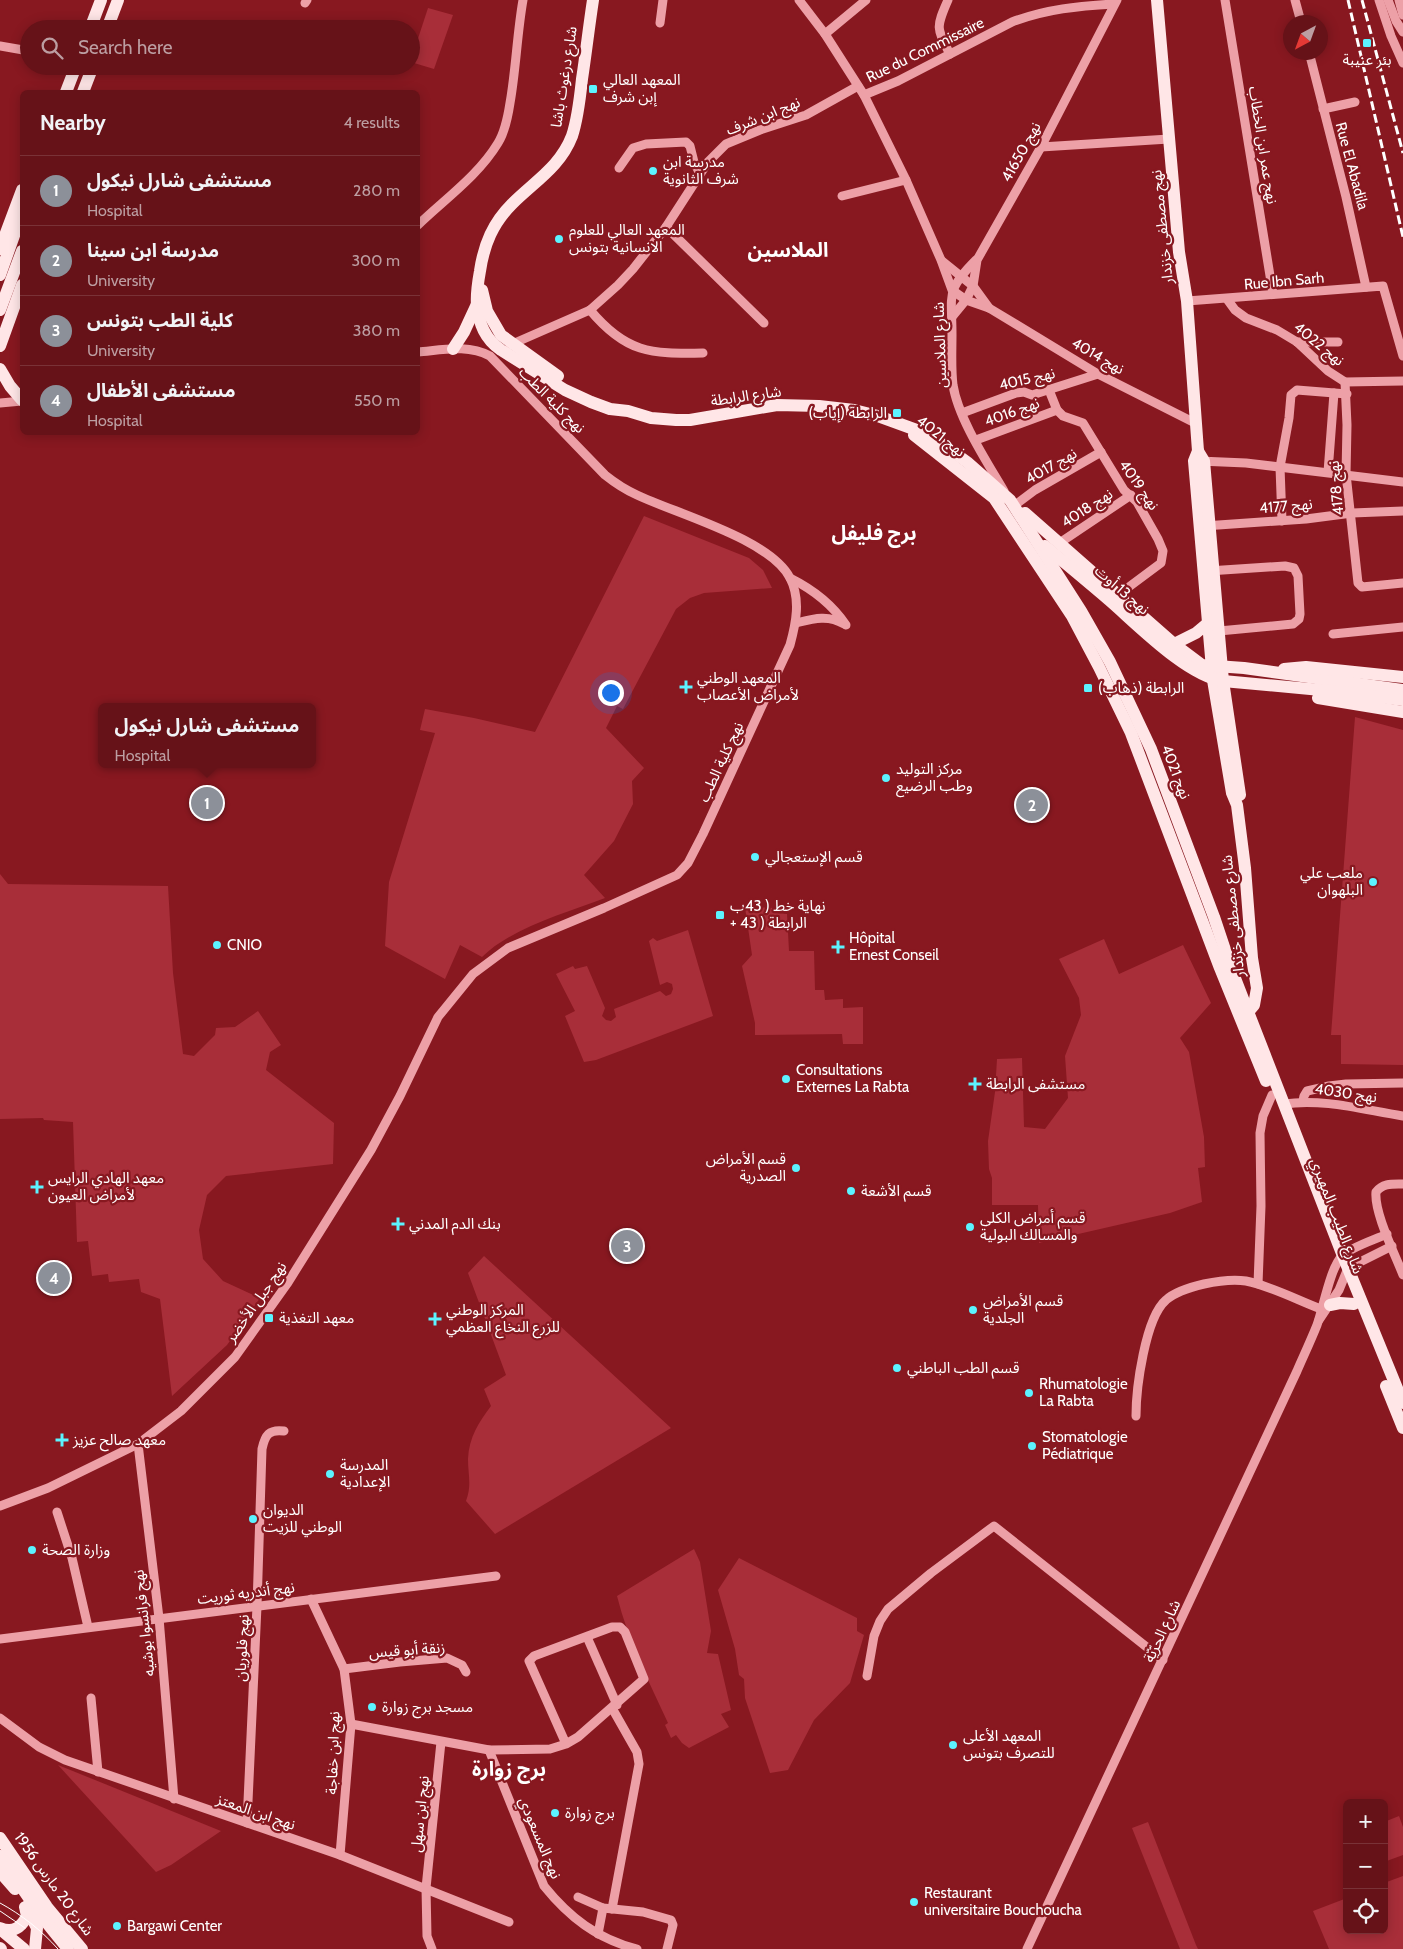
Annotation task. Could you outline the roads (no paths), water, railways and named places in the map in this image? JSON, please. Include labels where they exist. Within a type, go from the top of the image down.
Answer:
[{"type":"main road","points":[[93,20],[101,0]]},
{"type":"main road","points":[[110,20],[118,0]]},
{"type":"main road","name":"شارع درغوث باشا","points":[[501,350],[491,344],[483,331],[477,304],[476,295],[483,252],[494,227],[512,204],[551,170],[561,158],[572,134],[579,104],[593,0]]},
{"type":"main road","name":"نهج مصطفى خزندار","points":[[1157,0],[1179,252],[1186,301],[1209,571],[1219,631],[1217,667]]},
{"type":"main road","points":[[67,89],[72,75]]},
{"type":"main road","points":[[84,90],[90,75]]},
{"type":"main road","points":[[0,249],[20,195]]},
{"type":"main road","points":[[0,275],[20,219]]},
{"type":"main road","points":[[0,310],[20,256]]},
{"type":"main road","name":"شارع درغوث باشا","points":[[479,278],[487,311],[501,335],[501,350]]},
{"type":"main road","points":[[0,346],[20,291]]},
{"type":"main road","points":[[453,350],[477,304]]},
{"type":"main road","name":"شارع الرابطة","points":[[501,350],[565,390],[591,402],[610,409],[628,411],[651,418],[676,420],[711,418],[777,405],[819,406],[854,410],[898,423]]},
{"type":"main road","points":[[0,369],[20,398]]},
{"type":"main road","name":"نهج 4021","points":[[898,423],[939,453],[995,488],[1013,503],[1081,611],[1110,662],[1151,749],[1244,1014]]},
{"type":"main road","name":"نهج 4021","points":[[995,488],[1072,616],[1121,711],[1153,789],[1220,968],[1244,1014]]},
{"type":"main road","name":"نهج 13 أوت","points":[[995,488],[1035,537],[1191,669],[1218,680],[1244,682]]},
{"type":"main road","name":"نهج 13 أوت","points":[[1013,503],[1058,544],[1196,661],[1202,665],[1262,671]]},
{"type":"main road","name":"نهج مصطفى خزندار","points":[[1209,571],[1208,623],[1218,680]]},
{"type":"main road","points":[[1174,644],[1196,633],[1208,623]]},
{"type":"main road","points":[[1262,671],[1306,667],[1403,677]]},
{"type":"main road","points":[[1262,671],[1403,690]]},
{"type":"main road","name":"شارع مصطفى خزندار","points":[[1218,680],[1232,793],[1238,805],[1252,958],[1257,988],[1254,1005],[1244,1014]]},
{"type":"main road","points":[[1244,682],[1403,700]]},
{"type":"main road","points":[[1244,682],[1263,690],[1403,712]]},
{"type":"main road","name":"شارع الطيب المهيري","points":[[1244,1014],[1272,1095],[1343,1267],[1403,1404]]},
{"type":"main road","name":"شارع الطيب المهيري","points":[[1244,1014],[1284,1104],[1343,1267],[1354,1304],[1403,1428]]},
{"type":"main road","points":[[1326,1307],[1340,1302],[1354,1304]]},
{"type":"main road","name":"شارع 20 مارس 1956","points":[[0,1838],[47,1907],[82,1949]]},
{"type":"main road","name":"شارع 20 مارس 1956","points":[[0,1856],[42,1917],[68,1949]]},
{"type":"main road","name":"شارع 20 مارس 1956","points":[[0,1872],[42,1917]]},
{"type":"main road","points":[[8,1882],[24,1904],[36,1928],[35,1949]]},
{"type":"main road","points":[[0,1929],[13,1930],[21,1925],[27,1916],[24,1904]]},
{"type":"main road","points":[[0,1929],[24,1949]]},
{"type":"street","points":[[420,223],[480,168],[499,142],[507,118],[516,70],[519,23],[523,0]]},
{"type":"street","points":[[660,23],[664,0]]},
{"type":"street","name":"شارع الملاسين","points":[[799,0],[825,34],[864,96],[906,180],[941,260],[952,290],[954,385],[962,414],[976,440],[995,488]]},
{"type":"street","points":[[825,34],[866,0]]},
{"type":"street","points":[[948,0],[940,17],[938,27],[950,54]]},
{"type":"street","name":"نهج عمر ابن الخطاب","points":[[1225,0],[1274,294]]},
{"type":"street","points":[[1295,0],[1299,15]]},
{"type":"street","points":[[1379,0],[1391,36],[1403,63]]},
{"type":"street","points":[[1388,0],[1396,21],[1403,32]]},
{"type":"street","points":[[1399,0],[1403,15]]},
{"type":"street","name":"Rue du Commissaire","points":[[864,96],[1029,16],[1076,6],[1115,2]]},
{"type":"street","name":"نهج 41650","points":[[952,317],[966,300],[973,286],[977,260],[1040,147],[1115,2]]},
{"type":"street","points":[[0,46],[20,49]]},
{"type":"street","name":"Rue El Abadila","points":[[1310,60],[1346,197],[1366,287]]},
{"type":"street","name":"نهج ابن شرف","points":[[501,350],[590,310],[633,269],[666,227],[708,162],[726,144],[753,132],[806,115],[858,86]]},
{"type":"street","points":[[1322,109],[1355,102]]},
{"type":"street","points":[[1040,147],[1169,139]]},
{"type":"street","points":[[619,168],[633,148],[646,144],[686,142],[690,146],[694,162],[700,174]]},
{"type":"street","points":[[842,196],[906,180]]},
{"type":"street","points":[[666,227],[764,323]]},
{"type":"street","name":"شارع الملاسين","points":[[941,260],[973,286]]},
{"type":"street","name":"شارع الملاسين","points":[[952,290],[960,276],[977,260]]},
{"type":"street","name":"نهج 4014","points":[[973,286],[989,308]]},
{"type":"street","name":"Rue Ibn Sarh","points":[[1186,301],[1383,286],[1403,356]]},
{"type":"street","name":"شارع الملاسين","points":[[952,290],[966,300]]},
{"type":"street","name":"نهج 4022","points":[[1227,299],[1235,310],[1246,318],[1277,330],[1297,342],[1328,371],[1346,382],[1403,381]]},
{"type":"street","name":"نهج 4014","points":[[966,300],[989,308],[1098,374],[1195,423]]},
{"type":"street","points":[[590,310],[605,328],[629,345],[640,349],[665,353],[703,352]]},
{"type":"street","points":[[1297,342],[1338,342]]},
{"type":"street","points":[[420,352],[474,349],[501,350]]},
{"type":"street","name":"نهج كلية الطب","points":[[438,1017],[473,974],[508,948],[613,904],[683,870],[703,834],[790,645],[796,623],[796,600],[790,578],[781,565],[768,553],[748,542],[637,495],[605,475],[501,350]]},
{"type":"street","name":"نهج 4015","points":[[962,414],[1016,393],[1024,392],[1032,396],[1098,374]]},
{"type":"street","name":"نهج 4178","points":[[1346,382],[1346,474],[1352,513],[1358,583],[1361,587],[1403,583]]},
{"type":"street","points":[[1049,390],[1057,410]]},
{"type":"street","points":[[1282,521],[1280,467],[1292,393],[1297,390],[1347,394]]},
{"type":"street","points":[[1328,472],[1334,393]]},
{"type":"street","points":[[0,403],[20,401]]},
{"type":"street","name":"نهج 4016","points":[[976,440],[1057,410]]},
{"type":"street","name":"نهج 4019","points":[[1057,410],[1064,417],[1083,423],[1124,490],[1131,495],[1158,539],[1163,557],[1161,563],[1118,595]]},
{"type":"street","name":"نهج 4017","points":[[1013,503],[1101,452]]},
{"type":"street","points":[[1198,458],[1403,482]]},
{"type":"street","name":"نهج 4018","points":[[1058,544],[1131,495]]},
{"type":"street","name":"نهج 4177","points":[[1205,526],[1282,521],[1352,513],[1403,511]]},
{"type":"street","points":[[1209,571],[1285,566],[1294,568],[1298,576],[1300,614],[1294,624],[1219,631]]},
{"type":"street","points":[[790,578],[815,592],[834,610],[846,625],[826,617],[796,623]]},
{"type":"street","points":[[1333,634],[1403,627]]},
{"type":"street","name":"نهج جبل الأخضر","points":[[0,1506],[48,1488],[138,1444],[161,1428],[235,1357],[262,1320],[371,1150],[400,1096],[438,1017]]},
{"type":"street","points":[[1304,1101],[1307,1091],[1329,1086],[1403,1084]]},
{"type":"street","points":[[1258,1284],[1261,1206],[1260,1133],[1263,1116],[1272,1095]]},
{"type":"street","name":"نهج 4030","points":[[1284,1104],[1304,1101],[1403,1116]]},
{"type":"street","points":[[1403,1184],[1389,1184],[1376,1192],[1377,1206],[1386,1234],[1403,1275]]},
{"type":"street","points":[[1343,1267],[1386,1234]]},
{"type":"street","points":[[1343,1267],[1392,1246]]},
{"type":"street","name":"شارع الحرّيّة","points":[[1326,1307],[1343,1267]]},
{"type":"street","name":"شارع الحرّيّة","points":[[1027,1949],[1163,1660],[1343,1267]]},
{"type":"street","points":[[1136,1416],[1136,1391],[1142,1361],[1155,1317],[1165,1301],[1186,1289],[1217,1281],[1244,1281],[1326,1307]]},
{"type":"street","name":"نهج فلوريان","points":[[247,1823],[262,1449],[265,1439],[272,1431],[284,1431]]},
{"type":"street","name":"نهج فرانسوا بوشيه","points":[[138,1444],[159,1618],[174,1799]]},
{"type":"street","points":[[57,1512],[72,1558],[88,1627]]},
{"type":"street","points":[[866,1676],[874,1636],[888,1609],[931,1573],[994,1526],[1163,1660]]},
{"type":"street","name":"نهج أندريه ثوريت","points":[[0,1639],[496,1576]]},
{"type":"street","name":"نهج ابن خفاجة","points":[[310,1599],[344,1669],[351,1724],[340,1855]]},
{"type":"street","points":[[351,1724],[489,1750],[550,1749],[566,1744],[578,1737],[644,1680],[625,1632],[620,1627],[612,1627],[534,1656],[530,1661],[566,1744]]},
{"type":"street","points":[[586,1637],[637,1752],[639,1764],[608,1908],[598,1934]]},
{"type":"street","name":"زنقة أبو قيس","points":[[344,1669],[447,1658],[462,1665],[466,1672]]},
{"type":"street","points":[[91,1698],[98,1772]]},
{"type":"street","name":"نهج ابن المعتز","points":[[0,1718],[40,1747],[65,1760],[340,1855],[510,1922]]},
{"type":"street","name":"نهج ابن سهل","points":[[432,1949],[428,1936],[426,1888],[441,1742]]},
{"type":"street","name":"نهج المسعودي","points":[[489,1750],[544,1886],[553,1897],[586,1927],[623,1946],[637,1949]]},
{"type":"street","points":[[578,1897],[608,1908],[643,1912],[670,1920],[673,1925],[667,1949]]},
{"type":"tram line","points":[[0,1903],[31,1923],[58,1949]]},
{"type":"tram line","points":[[0,1911],[25,1928]]},
{"type":"railway","points":[[1348,0],[1403,237]]},
{"type":"railway","points":[[1362,0],[1403,153]]},
{"type":"place","name":"بئر عنيبة","points":[[1367,43]]},
{"type":"place","name":"المعهد العالي إبن شرف","points":[[593,89]]},
{"type":"place","name":"مدرسة ابن شرف الثانوية","points":[[653,171]]},
{"type":"place","name":"المعهد العالي للعلوم الانسانية بتونس","points":[[559,239]]},
{"type":"place","name":"الرابطة (إياب)","points":[[897,413]]},
{"type":"place","name":"المعهد الوطني لأمراض الأعصاب","points":[[686,687]]},
{"type":"place","name":"الرابطة (ذهاب)","points":[[1088,688]]},
{"type":"place","name":"مركز التوليد وطب الرضيع","points":[[886,778]]},
{"type":"place","name":"مستشفى شارل نيكول","points":[[207,803]]},
{"type":"place","name":"مدرسة ابن سينا","points":[[1032,805]]},
{"type":"place","name":"قسم الإستعجالي","points":[[755,857]]},
{"type":"place","name":"ملعب علي البلهوان","points":[[1373,882]]},
{"type":"place","name":"نهاية خط ( 43ب + 43 ) الرابطة","points":[[720,915]]},
{"type":"place","name":"CNIO","points":[[217,945]]},
{"type":"place","name":"Hôpital Ernest Conseil","points":[[838,947]]},
{"type":"place","name":"Consultations Externes La Rabta","points":[[786,1079]]},
{"type":"place","name":"مستشفى الرابطة","points":[[975,1084]]},
{"type":"place","name":"قسم الأمراض الصدرية","points":[[796,1168]]},
{"type":"place","name":"معهد الهادي الرايس لأمراض العيون","points":[[37,1187]]},
{"type":"place","name":"قسم الأشعة","points":[[851,1191]]},
{"type":"place","name":"بنك الدم المدني","points":[[398,1224]]},
{"type":"place","name":"قسم أمراض الكلى والمسالك البولية","points":[[970,1227]]},
{"type":"place","name":"كلية الطب بتونس","points":[[627,1246]]},
{"type":"place","name":"مستشفى الأطفال","points":[[54,1278]]},
{"type":"place","name":"قسم الأمراض الجلدية","points":[[973,1310]]},
{"type":"place","name":"معهد التغذية","points":[[269,1318]]},
{"type":"place","name":"المركز الوطني للزرع النخاع العظمي","points":[[435,1319]]},
{"type":"place","name":"قسم الطب الباطني","points":[[897,1368]]},
{"type":"place","name":"Rhumatologie La Rabta","points":[[1029,1393]]},
{"type":"place","name":"معهد صالح عزيز","points":[[62,1440]]},
{"type":"place","name":"Stomatologie Pédiatrique","points":[[1032,1446]]},
{"type":"place","name":"المدرسة الإعدادية","points":[[330,1474]]},
{"type":"place","name":"الديوان الوطني للزيت","points":[[253,1519]]},
{"type":"place","name":"وزارة الصحة","points":[[32,1550]]},
{"type":"place","name":"مسجد برج زوارة","points":[[372,1707]]},
{"type":"place","name":"المعهد الأعلى للتصرف بتونس","points":[[953,1745]]},
{"type":"place","name":"برج زوارة","points":[[555,1813]]},
{"type":"place","name":"Restaurant universitaire Bouchoucha","points":[[914,1902]]},
{"type":"place","name":"Bargawi Center","points":[[117,1926]]},
{"type":"district","name":"الملاسين","points":[[788,250]]},
{"type":"district","name":"برج فليفل","points":[[874,533]]},
{"type":"district","name":"برج زوارة","points":[[509,1769]]}]
